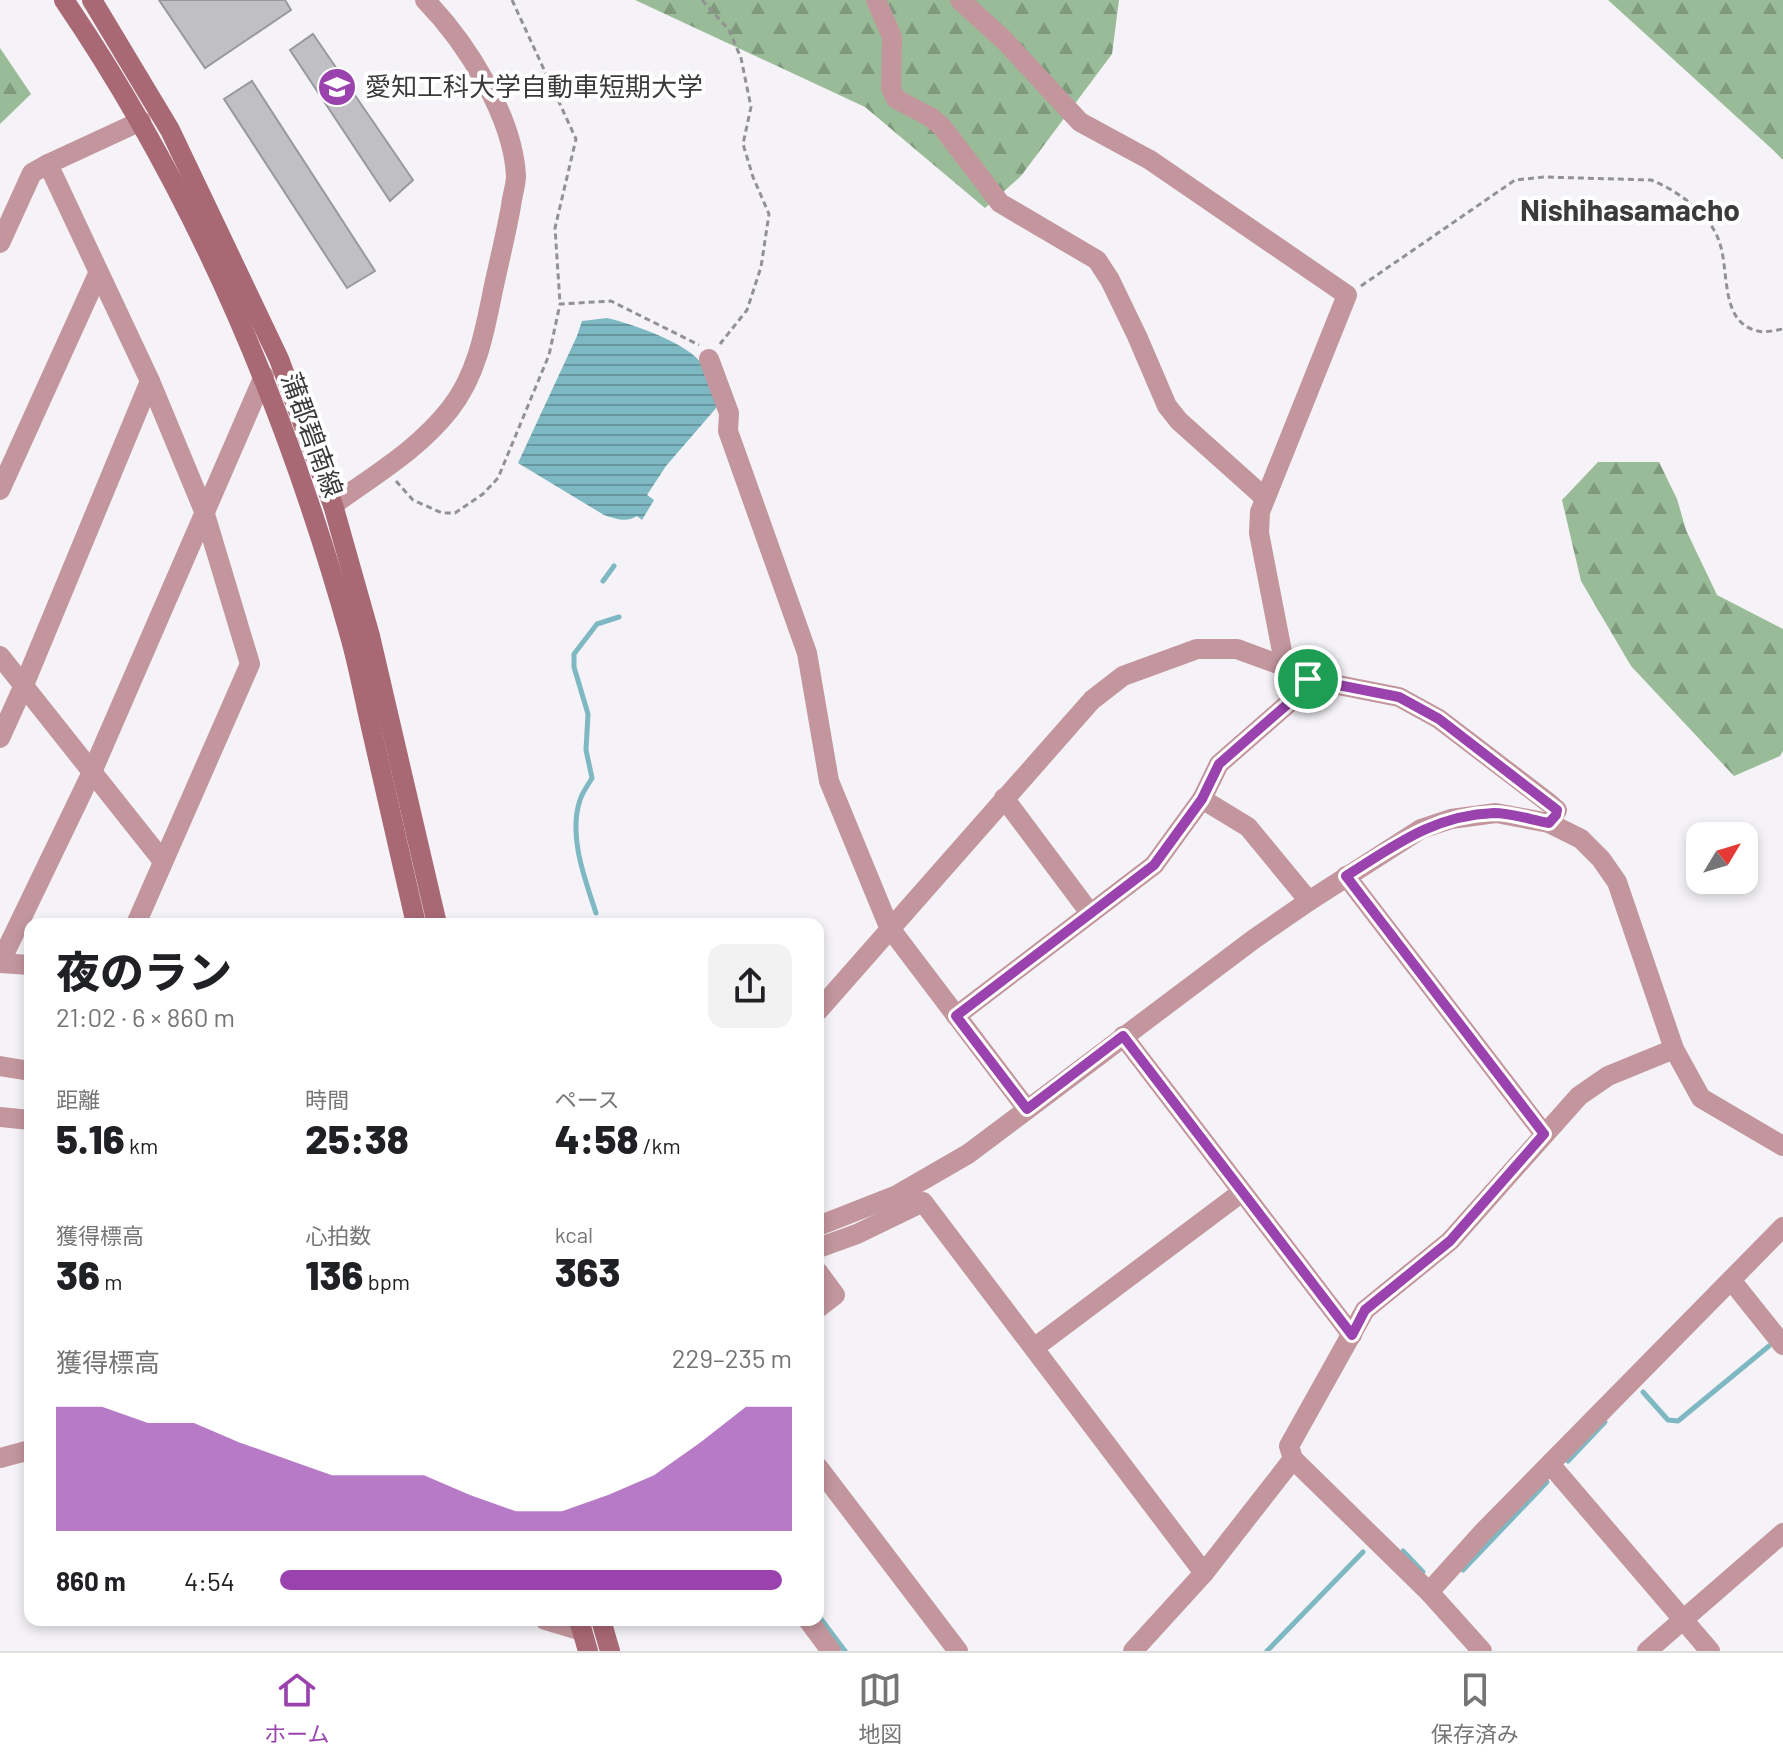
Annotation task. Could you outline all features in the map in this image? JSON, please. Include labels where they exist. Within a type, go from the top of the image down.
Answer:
[{"type":"main road","name":"蒲郡碧南線","points":[[64,0],[141,121],[210,254],[264,376],[310,504],[351,638],[415,918]]},
{"type":"main road","name":"蒲郡碧南線","points":[[92,0],[170,130],[279,359],[333,505],[370,636],[436,918]]},
{"type":"main road","points":[[603,1626],[610,1651]]},
{"type":"street","points":[[333,505],[423,440],[452,407],[472,373],[486,325],[516,176],[504,121],[470,55],[444,19],[425,0]]},
{"type":"street","points":[[876,0],[892,37],[891,88],[896,99],[932,118],[943,128],[1000,203],[1097,260],[1137,336],[1167,406],[1179,421],[1265,498]]},
{"type":"street","points":[[960,0],[1004,40],[1080,122],[1150,160],[1347,295],[1265,498],[1259,533],[1285,667]]},
{"type":"street","points":[[0,243],[32,173],[141,121]]},
{"type":"street","points":[[48,164],[150,381],[204,511],[250,664],[138,918]]},
{"type":"street","points":[[0,490],[98,274]]},
{"type":"street","points":[[709,359],[729,413],[728,431],[807,653],[829,781],[889,927],[1027,1109]]},
{"type":"street","points":[[24,965],[0,963],[92,772],[264,376]]},
{"type":"street","points":[[0,738],[150,381]]},
{"type":"street","points":[[824,1004],[1092,700],[1123,676],[1197,649],[1237,649],[1308,679],[1399,697],[1439,719],[1549,803],[1557,810],[1549,823]]},
{"type":"street","points":[[0,656],[162,860]]},
{"type":"street","points":[[956,1016],[1154,865],[1202,799],[1219,764],[1290,702],[1308,679]]},
{"type":"street","points":[[1004,798],[1090,913]]},
{"type":"street","points":[[1202,799],[1248,827],[1309,901]]},
{"type":"street","points":[[824,1224],[914,1186],[968,1154],[1123,1036],[1309,901],[1421,829],[1451,819],[1496,813],[1549,823],[1581,839],[1601,859],[1617,882],[1674,1049],[1701,1098],[1783,1146]]},
{"type":"street","points":[[1346,876],[1544,1134]]},
{"type":"street","points":[[1123,1036],[1352,1335]]},
{"type":"street","points":[[1482,1651],[1429,1592],[1293,1459],[1289,1446],[1365,1310],[1450,1241],[1579,1096],[1608,1076],[1674,1049]]},
{"type":"street","points":[[0,1066],[24,1070]]},
{"type":"street","points":[[0,1117],[24,1119]]},
{"type":"street","points":[[1034,1348],[1242,1192]]},
{"type":"street","points":[[824,1246],[857,1234],[923,1202],[1204,1573]]},
{"type":"street","points":[[1429,1592],[1783,1227]]},
{"type":"street","points":[[824,1280],[835,1295],[824,1303]]},
{"type":"street","points":[[1731,1280],[1783,1345]]},
{"type":"street","points":[[0,1458],[24,1452]]},
{"type":"street","points":[[1133,1651],[1204,1573],[1293,1459]]},
{"type":"street","points":[[1550,1464],[1710,1651]]},
{"type":"street","points":[[824,1475],[958,1651]]},
{"type":"street","points":[[1647,1651],[1783,1533]]},
{"type":"street","points":[[561,1626],[583,1634]]},
{"type":"street","points":[[812,1626],[831,1651]]},
{"type":"path","points":[[386,469],[413,500],[442,513],[455,513],[483,494],[498,478],[544,368],[560,304],[555,228],[576,139],[512,0]]},
{"type":"path","points":[[560,304],[611,301],[700,346],[709,359],[747,310],[761,267],[769,214],[743,144],[751,107],[741,58],[729,30],[702,0]]},
{"type":"path","points":[[1347,295],[1515,180],[1544,177],[1651,180],[1665,185],[1708,219],[1720,241],[1732,312],[1739,322],[1758,331],[1783,329]]},
{"type":"green space","points":[[635,0],[1119,0],[1112,54],[1021,176],[985,208],[865,107]]},
{"type":"green space","points":[[1608,0],[1783,0],[1783,160],[1772,149]]},
{"type":"green space","points":[[0,48],[31,94],[0,124]]},
{"type":"green space","points":[[1598,462],[1659,462],[1677,499],[1686,530],[1717,595],[1783,629],[1783,751],[1780,756],[1734,776],[1631,666],[1581,581],[1562,500]]},
{"type":"water","points":[[607,318],[659,336],[696,357],[708,374],[717,407],[666,466],[647,495],[654,500],[642,520],[637,516],[625,520],[604,515],[518,463],[582,321]]},
{"type":"building","points":[[159,0],[285,0],[291,10],[205,68]]},
{"type":"building","points":[[313,34],[413,180],[390,201],[290,50]]},
{"type":"building","points":[[252,81],[375,271],[347,288],[224,99]]},
{"type":"waterway","points":[[603,581],[614,566]]},
{"type":"waterway","points":[[596,913],[577,843],[580,800],[592,778],[586,750],[588,714],[574,667],[574,654],[597,624],[619,617]]},
{"type":"waterway","points":[[1643,1392],[1668,1420],[1678,1421],[1769,1346]]},
{"type":"waterway","points":[[1568,1461],[1605,1422]]},
{"type":"waterway","points":[[1463,1570],[1547,1482]]},
{"type":"waterway","points":[[1403,1551],[1423,1572]]},
{"type":"waterway","points":[[1267,1651],[1363,1552]]},
{"type":"waterway","points":[[824,1623],[845,1651]]},
{"type":"place","name":"愛知工科大学自動車短期大学","points":[[337,87]]},
{"type":"district","name":"Nishihasamacho","points":[[1630,211]]},
{"type":"route","points":[[1308,679],[1399,697],[1439,719],[1557,810],[1549,823],[1496,813],[1451,819],[1421,829],[1346,876],[1544,1134],[1450,1241],[1365,1310],[1352,1335],[1123,1036],[1027,1109],[956,1016],[1154,865],[1202,799],[1219,764],[1290,702],[1308,679]]}]
